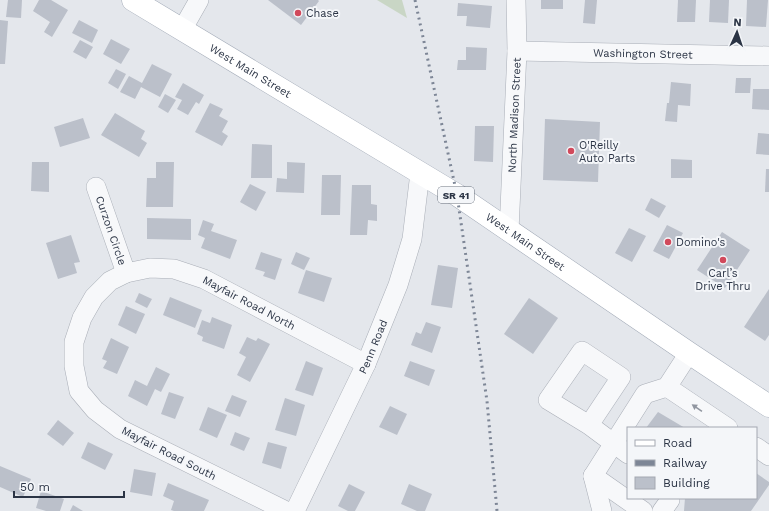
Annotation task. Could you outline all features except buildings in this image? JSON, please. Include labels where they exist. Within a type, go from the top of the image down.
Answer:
[{"type":"main road","name":"West Main Street","points":[[133,0],[457,195],[508,231],[572,272],[769,406]]},
{"type":"street","points":[[182,30],[199,0]]},
{"type":"street","name":"North Madison Street","points":[[508,231],[517,51],[516,0]]},
{"type":"street","name":"Washington Street","points":[[517,51],[769,56]]},
{"type":"street","name":"Penn Road","points":[[296,511],[366,364],[398,285],[412,239],[420,173]]},
{"type":"street","name":"Curzon Circle","points":[[96,187],[126,273]]},
{"type":"street","name":"Mayfair Road North","points":[[126,273],[150,268],[174,269],[204,279],[366,364]]},
{"type":"street","name":"Mayfair Road South","points":[[126,273],[110,280],[94,297],[82,318],[74,342],[74,366],[79,391],[95,410],[120,429],[286,511]]},
{"type":"street","points":[[631,427],[645,394],[667,387],[689,353]]},
{"type":"street","points":[[667,387],[727,427]]},
{"type":"street","points":[[589,426],[621,449]]},
{"type":"street","points":[[593,476],[621,449],[627,435]]},
{"type":"street","points":[[757,448],[769,456]]},
{"type":"street","points":[[593,476],[602,511]]},
{"type":"street","points":[[593,476],[643,511]]},
{"type":"street","points":[[662,511],[670,499]]},
{"type":"green space","points":[[377,0],[402,0],[407,18]]},
{"type":"railway","points":[[415,0],[457,195],[487,401],[497,511]]},
{"type":"place","name":"Chase","points":[[298,13]]},
{"type":"place","name":"O'Reilly Auto Parts","points":[[571,151]]},
{"type":"place","name":"Domino's","points":[[668,242]]},
{"type":"place","name":"Carl’s Drive Thru","points":[[723,260]]}]
